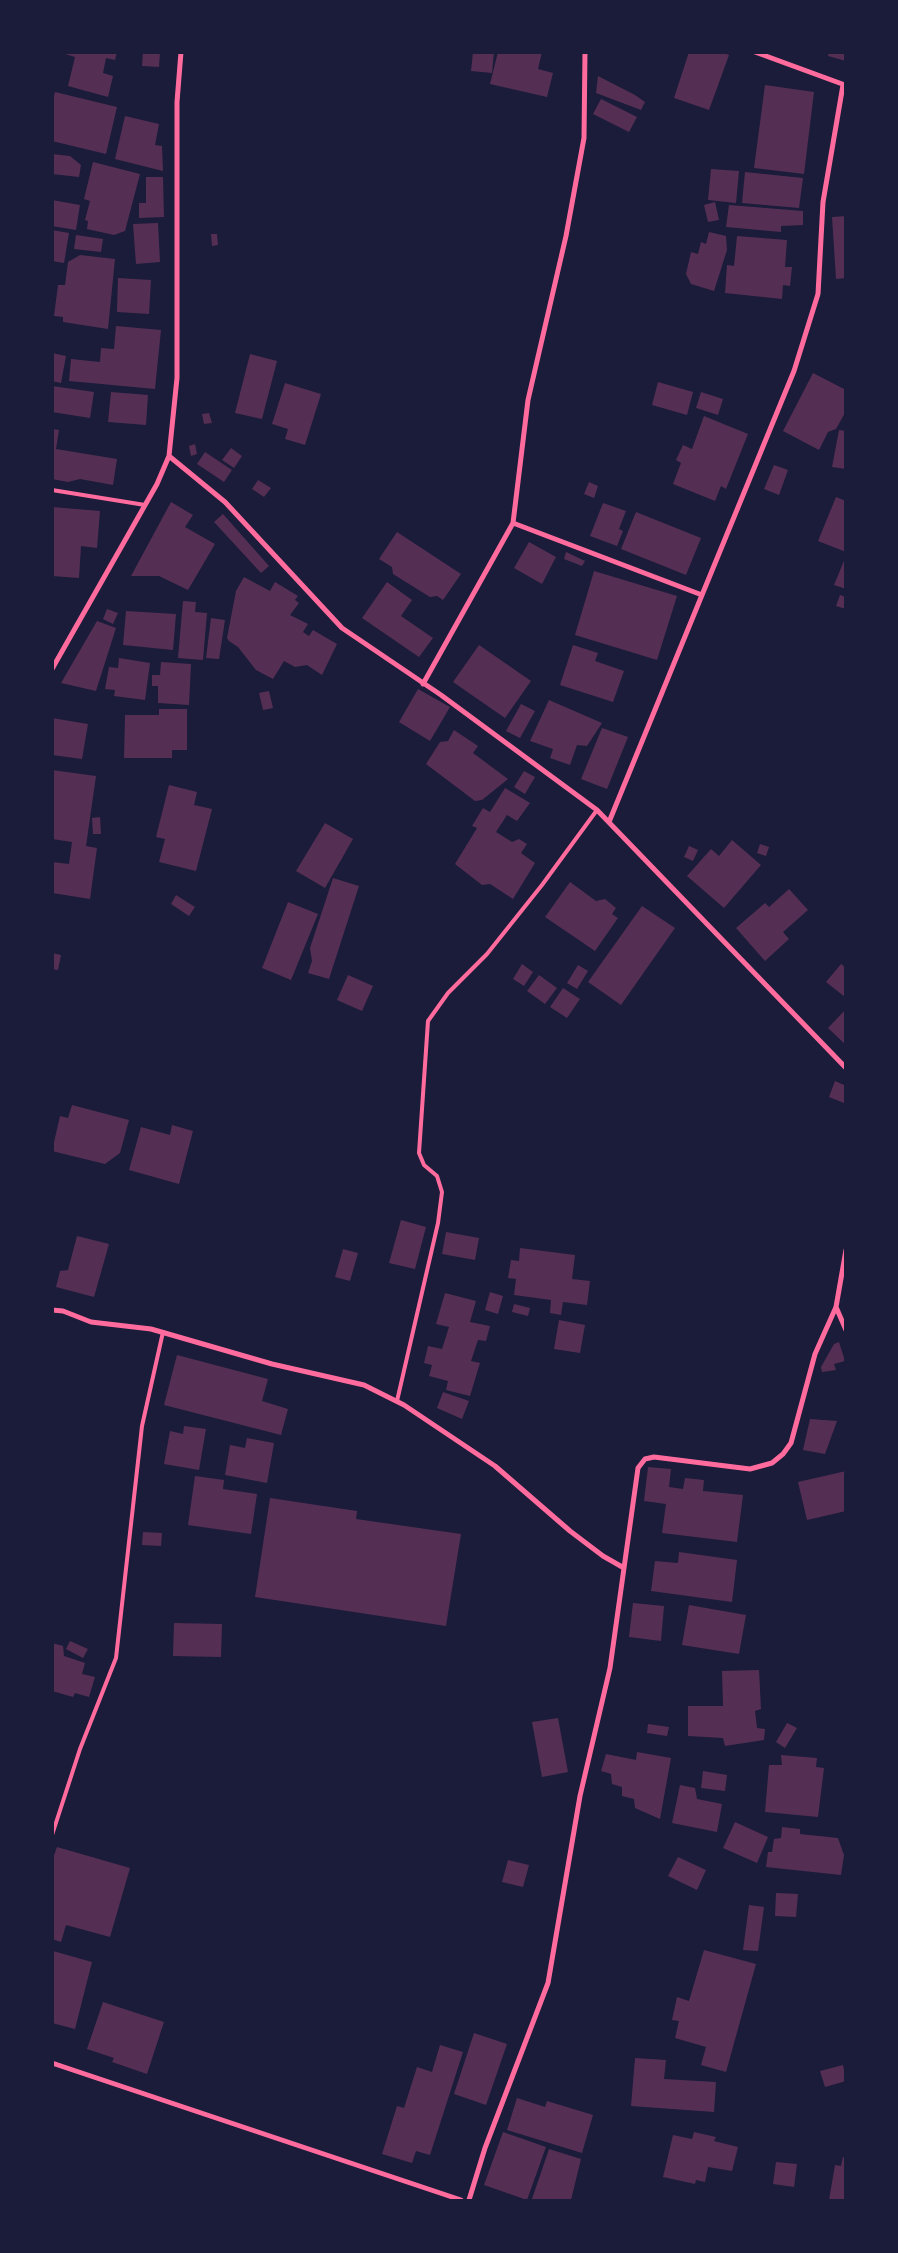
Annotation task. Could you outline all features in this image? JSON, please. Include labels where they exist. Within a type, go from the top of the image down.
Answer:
[{"type":"street","points":[[52,669],[145,505],[168,456],[177,378],[177,102],[181,52]]},
{"type":"street","points":[[423,684],[513,523],[528,400],[566,236],[584,138],[585,52]]},
{"type":"street","points":[[609,822],[794,371],[818,294],[823,202],[844,85],[754,52]]},
{"type":"street","points":[[168,456],[225,502],[342,628],[449,700],[597,810],[846,1068]]},
{"type":"street","points":[[513,523],[702,595]]},
{"type":"street","points":[[469,2200],[485,2148],[548,1983],[580,1796],[610,1668],[638,1468],[645,1459],[669,1458],[750,1469],[772,1463],[783,1454],[791,1443],[815,1354],[836,1308],[846,1250]]},
{"type":"street","points":[[836,1308],[846,1330]]},
{"type":"street","points":[[52,1310],[63,1310],[91,1322],[163,1332],[272,1364],[364,1385],[397,1401],[495,1466],[570,1531],[603,1556],[624,1568]]},
{"type":"street","points":[[52,2063],[462,2200]]},
{"type":"lane","points":[[52,490],[145,505]]},
{"type":"lane","points":[[397,1401],[438,1223],[442,1192],[437,1176],[424,1165],[419,1152],[428,1021],[448,993],[486,954],[542,885],[597,810]]},
{"type":"lane","points":[[52,1834],[80,1749],[116,1658],[142,1426],[163,1332]]},
{"type":"building","points":[[65,52],[117,52],[115,60],[106,58],[103,73],[113,76],[108,97],[68,86],[75,57],[65,54]]},
{"type":"building","points":[[143,52],[160,52],[159,67],[142,66]]},
{"type":"building","points":[[473,52],[494,52],[492,73],[471,71]]},
{"type":"building","points":[[498,52],[542,52],[538,69],[553,73],[547,97],[490,84]]},
{"type":"building","points":[[689,52],[722,52],[729,55],[709,110],[674,98]]},
{"type":"building","points":[[829,52],[846,52],[846,61],[828,56]]},
{"type":"building","points":[[598,76],[645,102],[641,110],[596,93]]},
{"type":"building","points":[[765,85],[814,92],[804,174],[754,168]]},
{"type":"building","points":[[55,92],[117,107],[106,154],[52,141],[52,104]]},
{"type":"building","points":[[601,99],[637,117],[629,132],[593,114]]},
{"type":"building","points":[[125,116],[159,124],[155,145],[162,146],[163,171],[115,159]]},
{"type":"building","points":[[52,154],[70,156],[81,165],[79,177],[52,174]]},
{"type":"building","points":[[93,162],[140,174],[125,231],[114,235],[87,229],[88,221],[85,220],[90,201],[84,199]]},
{"type":"building","points":[[711,169],[739,171],[736,203],[708,200]]},
{"type":"building","points":[[745,172],[803,178],[799,208],[742,203]]},
{"type":"building","points":[[146,177],[163,177],[164,217],[139,218],[139,203],[146,203]]},
{"type":"building","points":[[52,200],[80,205],[76,230],[52,226]]},
{"type":"building","points":[[715,202],[719,220],[708,222],[704,205]]},
{"type":"building","points":[[729,205],[803,211],[803,225],[781,226],[781,232],[726,227]]},
{"type":"building","points":[[846,216],[846,278],[836,279],[832,217]]},
{"type":"building","points":[[158,223],[160,262],[136,264],[133,224]]},
{"type":"building","points":[[52,230],[69,233],[64,263],[52,261]]},
{"type":"building","points":[[709,232],[726,236],[727,250],[714,291],[691,284],[686,274],[691,252],[698,254],[701,242],[706,244]]},
{"type":"building","points":[[211,234],[217,234],[218,245],[212,246]]},
{"type":"building","points":[[76,235],[103,239],[101,252],[74,249]]},
{"type":"building","points":[[737,236],[787,240],[785,267],[792,267],[790,286],[783,285],[782,299],[725,293],[727,265],[734,266]]},
{"type":"building","points":[[80,255],[115,259],[108,329],[63,322],[63,317],[54,316],[58,285],[65,285],[68,262]]},
{"type":"building","points":[[118,278],[151,280],[149,314],[117,312]]},
{"type":"building","points":[[116,326],[161,330],[155,389],[69,381],[71,359],[100,362],[101,348],[114,349]]},
{"type":"building","points":[[52,353],[66,356],[61,383],[52,381]]},
{"type":"building","points":[[250,354],[277,361],[262,419],[235,413]]},
{"type":"building","points":[[813,373],[846,390],[846,411],[836,429],[828,432],[819,450],[783,431]]},
{"type":"building","points":[[658,382],[693,392],[687,415],[652,405]]},
{"type":"building","points":[[285,383],[321,394],[305,445],[285,439],[288,429],[272,424]]},
{"type":"building","points":[[52,386],[94,392],[90,418],[52,412]]},
{"type":"building","points":[[111,392],[148,395],[146,425],[108,422]]},
{"type":"building","points":[[701,392],[723,399],[718,415],[696,408]]},
{"type":"building","points":[[209,413],[212,423],[204,424],[202,414]]},
{"type":"building","points":[[704,416],[748,434],[726,489],[721,486],[715,501],[673,484],[681,463],[676,460],[683,445],[692,449]]},
{"type":"building","points":[[52,429],[59,430],[56,449],[117,459],[113,485],[80,479],[68,482],[52,479]]},
{"type":"building","points":[[839,430],[846,431],[846,469],[832,467]]},
{"type":"building","points":[[195,444],[197,454],[191,456],[189,446]]},
{"type":"building","points":[[231,448],[242,456],[234,468],[222,460]]},
{"type":"building","points":[[205,452],[232,470],[224,482],[197,464]]},
{"type":"building","points":[[774,465],[788,470],[779,495],[764,489]]},
{"type":"building","points":[[258,480],[271,488],[264,497],[252,489]]},
{"type":"building","points":[[589,482],[598,486],[594,498],[584,494]]},
{"type":"building","points":[[836,497],[846,501],[846,552],[818,541]]},
{"type":"building","points":[[171,502],[193,515],[185,527],[215,544],[188,590],[159,576],[131,576]]},
{"type":"building","points":[[603,503],[626,511],[619,529],[623,531],[617,546],[590,536]]},
{"type":"building","points":[[52,507],[100,511],[97,548],[81,546],[79,578],[52,576]]},
{"type":"building","points":[[636,512],[701,538],[686,575],[621,549]]},
{"type":"building","points":[[223,514],[269,566],[261,573],[214,522]]},
{"type":"building","points":[[397,532],[461,574],[443,600],[437,596],[430,597],[393,574],[392,567],[379,559]]},
{"type":"building","points":[[529,542],[556,557],[542,584],[514,568]]},
{"type":"building","points":[[566,552],[585,561],[582,566],[564,559]]},
{"type":"building","points":[[846,556],[846,589],[834,585]]},
{"type":"building","points":[[594,571],[677,596],[657,660],[575,635]]},
{"type":"building","points":[[244,577],[270,591],[275,582],[298,596],[295,600],[299,603],[290,615],[308,624],[303,632],[309,636],[313,630],[337,644],[322,675],[307,665],[295,667],[284,661],[273,679],[256,670],[238,647],[229,641],[227,638],[236,591]]},
{"type":"building","points":[[387,582],[412,600],[401,616],[433,638],[419,657],[362,618]]},
{"type":"building","points":[[840,595],[846,597],[846,609],[836,606]]},
{"type":"building","points":[[183,601],[196,602],[195,612],[207,613],[203,660],[178,658]]},
{"type":"building","points":[[107,609],[118,613],[113,624],[103,619]]},
{"type":"building","points":[[126,611],[176,614],[173,650],[123,645]]},
{"type":"building","points":[[211,618],[225,620],[219,659],[206,658]]},
{"type":"building","points":[[97,621],[116,628],[96,691],[61,683]]},
{"type":"building","points":[[479,645],[531,681],[505,718],[453,682]]},
{"type":"building","points":[[573,645],[598,653],[595,661],[624,671],[613,702],[560,685]]},
{"type":"building","points":[[119,658],[150,663],[145,700],[114,696],[115,690],[105,689],[109,667],[118,668]]},
{"type":"building","points":[[161,662],[191,664],[189,705],[158,703],[158,686],[152,686],[152,675],[160,675]]},
{"type":"building","points":[[418,689],[450,707],[430,741],[399,722]]},
{"type":"building","points":[[269,691],[273,708],[263,710],[259,693]]},
{"type":"building","points":[[549,700],[602,723],[587,746],[577,745],[570,765],[550,758],[553,749],[530,741]]},
{"type":"building","points":[[521,704],[535,711],[520,738],[506,731]]},
{"type":"building","points":[[159,709],[187,709],[187,750],[172,750],[172,758],[124,758],[125,715],[159,715]]},
{"type":"building","points":[[52,718],[88,724],[82,759],[52,755]]},
{"type":"building","points":[[602,728],[628,737],[607,789],[581,779]]},
{"type":"building","points":[[454,730],[478,746],[473,753],[508,779],[482,800],[475,801],[426,764],[440,742],[448,741]]},
{"type":"building","points":[[52,770],[96,776],[86,846],[97,848],[90,899],[52,893],[52,862],[69,864],[72,842],[52,839]]},
{"type":"building","points":[[524,771],[535,777],[525,794],[514,787]]},
{"type":"building","points":[[169,785],[197,792],[194,805],[212,809],[196,871],[159,862],[165,839],[156,837]]},
{"type":"building","points":[[505,788],[530,803],[517,821],[507,815],[496,832],[512,842],[519,839],[527,844],[521,853],[535,863],[513,899],[490,884],[482,885],[455,864],[477,828],[472,826],[483,808],[490,812]]},
{"type":"building","points":[[100,817],[101,834],[93,834],[92,818]]},
{"type":"building","points":[[325,823],[353,839],[325,888],[296,871]]},
{"type":"building","points":[[732,840],[761,865],[724,908],[687,876],[711,849],[719,856]]},
{"type":"building","points":[[760,844],[769,847],[766,856],[757,853]]},
{"type":"building","points":[[689,846],[698,850],[693,861],[684,857]]},
{"type":"building","points":[[333,878],[359,886],[329,979],[308,973],[312,961],[310,948]]},
{"type":"building","points":[[570,882],[596,901],[605,899],[616,908],[612,914],[618,918],[595,951],[545,917]]},
{"type":"building","points":[[789,889],[808,910],[783,932],[789,939],[765,961],[736,928],[765,903],[769,907]]},
{"type":"building","points":[[176,895],[195,907],[189,916],[171,904]]},
{"type":"building","points":[[288,902],[318,914],[291,980],[262,968]]},
{"type":"building","points":[[642,906],[675,928],[621,1005],[588,982]]},
{"type":"building","points":[[52,953],[61,955],[58,970],[52,969]]},
{"type":"building","points":[[522,964],[533,972],[524,986],[513,979]]},
{"type":"building","points":[[841,964],[846,968],[845,997],[826,982]]},
{"type":"building","points":[[578,965],[588,971],[577,989],[567,983]]},
{"type":"building","points":[[348,975],[373,986],[362,1011],[337,1000]]},
{"type":"building","points":[[539,975],[557,988],[545,1004],[527,991]]},
{"type":"building","points":[[563,988],[580,999],[567,1018],[550,1007]]},
{"type":"building","points":[[846,1009],[846,1045],[828,1028]]},
{"type":"building","points":[[835,1081],[844,1085],[846,1099],[844,1103],[829,1097]]},
{"type":"building","points":[[72,1105],[129,1120],[120,1153],[105,1164],[52,1151],[60,1116],[68,1118]]},
{"type":"building","points":[[172,1125],[193,1131],[179,1184],[129,1170],[141,1127],[170,1135]]},
{"type":"building","points":[[401,1220],[426,1227],[415,1269],[389,1263]]},
{"type":"building","points":[[446,1232],[479,1238],[475,1260],[442,1254]]},
{"type":"building","points":[[77,1236],[109,1244],[94,1297],[56,1287],[60,1271],[68,1270]]},
{"type":"building","points":[[520,1248],[575,1255],[572,1279],[590,1281],[587,1305],[563,1302],[561,1315],[550,1313],[551,1300],[514,1295],[516,1279],[508,1278],[511,1260],[519,1261]]},
{"type":"building","points":[[343,1249],[358,1253],[350,1281],[335,1277]]},
{"type":"building","points":[[490,1292],[503,1296],[498,1314],[485,1310]]},
{"type":"building","points":[[445,1293],[476,1301],[470,1322],[490,1326],[486,1341],[478,1340],[471,1361],[480,1363],[470,1396],[446,1390],[448,1381],[429,1376],[432,1365],[424,1363],[428,1346],[442,1349],[449,1327],[436,1324]]},
{"type":"building","points":[[514,1304],[530,1308],[528,1316],[512,1312]]},
{"type":"building","points":[[559,1320],[585,1325],[580,1353],[554,1349]]},
{"type":"building","points":[[839,1342],[845,1361],[834,1364],[836,1370],[822,1372],[821,1367],[834,1344]]},
{"type":"building","points":[[177,1355],[268,1379],[262,1401],[288,1409],[281,1435],[164,1405]]},
{"type":"building","points":[[443,1392],[469,1401],[462,1419],[437,1408]]},
{"type":"building","points":[[810,1419],[837,1421],[825,1454],[803,1450]]},
{"type":"building","points":[[184,1426],[206,1429],[199,1470],[164,1464],[170,1431],[183,1434]]},
{"type":"building","points":[[247,1438],[274,1443],[267,1483],[225,1475],[230,1445],[245,1448]]},
{"type":"building","points":[[648,1467],[671,1469],[669,1487],[683,1489],[685,1478],[704,1480],[703,1491],[743,1495],[737,1542],[662,1533],[666,1504],[644,1501]]},
{"type":"building","points":[[846,1471],[846,1511],[807,1520],[798,1482]]},
{"type":"building","points":[[195,1476],[224,1480],[223,1489],[257,1494],[251,1534],[188,1525]]},
{"type":"building","points":[[270,1498],[357,1511],[356,1519],[461,1534],[446,1626],[255,1597]]},
{"type":"building","points":[[143,1532],[162,1533],[161,1546],[142,1545]]},
{"type":"building","points":[[679,1552],[737,1560],[732,1602],[651,1591],[655,1561],[678,1563]]},
{"type":"building","points":[[633,1603],[664,1606],[661,1641],[629,1637]]},
{"type":"building","points":[[689,1605],[746,1615],[739,1654],[682,1645]]},
{"type":"building","points":[[174,1623],[222,1624],[221,1657],[173,1656]]},
{"type":"building","points":[[70,1641],[88,1649],[83,1658],[66,1649]]},
{"type":"building","points":[[52,1643],[63,1646],[64,1656],[85,1663],[82,1674],[95,1677],[89,1697],[75,1693],[73,1697],[52,1691]]},
{"type":"building","points":[[759,1670],[761,1709],[755,1711],[757,1728],[765,1729],[764,1740],[725,1746],[723,1738],[688,1736],[688,1706],[723,1706],[722,1671]]},
{"type":"building","points":[[558,1718],[568,1772],[542,1777],[532,1722]]},
{"type":"building","points":[[787,1723],[797,1728],[785,1748],[776,1742]]},
{"type":"building","points":[[648,1724],[669,1727],[667,1736],[647,1733]]},
{"type":"building","points":[[637,1752],[671,1758],[660,1819],[635,1808],[634,1799],[622,1796],[622,1787],[612,1784],[611,1774],[601,1771],[606,1754],[636,1760]]},
{"type":"building","points":[[781,1755],[817,1758],[816,1767],[824,1768],[818,1817],[765,1812],[769,1765],[782,1765]]},
{"type":"building","points":[[703,1771],[727,1775],[725,1791],[701,1788]]},
{"type":"building","points":[[680,1785],[695,1788],[697,1799],[722,1804],[717,1832],[672,1823]]},
{"type":"building","points":[[735,1822],[768,1837],[757,1863],[723,1848]]},
{"type":"building","points":[[782,1827],[800,1829],[800,1834],[838,1838],[844,1855],[841,1875],[766,1867],[768,1852],[772,1852],[774,1839],[781,1838]]},
{"type":"building","points":[[57,1847],[130,1868],[110,1937],[66,1925],[61,1942],[52,1939],[52,1861]]},
{"type":"building","points":[[678,1857],[706,1870],[697,1890],[668,1876]]},
{"type":"building","points":[[508,1860],[529,1865],[523,1887],[502,1882]]},
{"type":"building","points":[[776,1893],[798,1894],[796,1917],[775,1916]]},
{"type":"building","points":[[749,1905],[764,1907],[758,1951],[743,1950]]},
{"type":"building","points":[[704,1950],[756,1964],[726,2072],[701,2065],[706,2047],[675,2038],[679,2021],[672,2020],[677,1997],[689,2001]]},
{"type":"building","points":[[53,1951],[92,1962],[75,2029],[52,2023]]},
{"type":"building","points":[[103,2002],[164,2022],[147,2074],[112,2062],[114,2058],[87,2049]]},
{"type":"building","points":[[474,2033],[507,2044],[486,2105],[454,2094]]},
{"type":"building","points":[[440,2045],[463,2052],[430,2155],[416,2151],[412,2163],[382,2154],[397,2106],[404,2108],[417,2067],[432,2072]]},
{"type":"building","points":[[635,2058],[666,2060],[664,2079],[716,2082],[714,2112],[631,2106]]},
{"type":"building","points":[[843,2065],[846,2081],[825,2087],[820,2071]]},
{"type":"building","points":[[517,2098],[545,2107],[547,2101],[593,2115],[582,2153],[507,2130]]},
{"type":"building","points":[[503,2132],[546,2147],[527,2200],[484,2185]]},
{"type":"building","points":[[694,2132],[716,2137],[714,2141],[738,2147],[732,2171],[708,2167],[705,2182],[696,2180],[695,2184],[663,2177],[673,2135],[692,2139]]},
{"type":"building","points":[[549,2149],[581,2159],[571,2200],[532,2199]]},
{"type":"building","points":[[843,2157],[846,2158],[846,2200],[829,2200],[835,2165],[841,2166]]},
{"type":"building","points":[[776,2162],[797,2164],[794,2187],[773,2184]]}]
